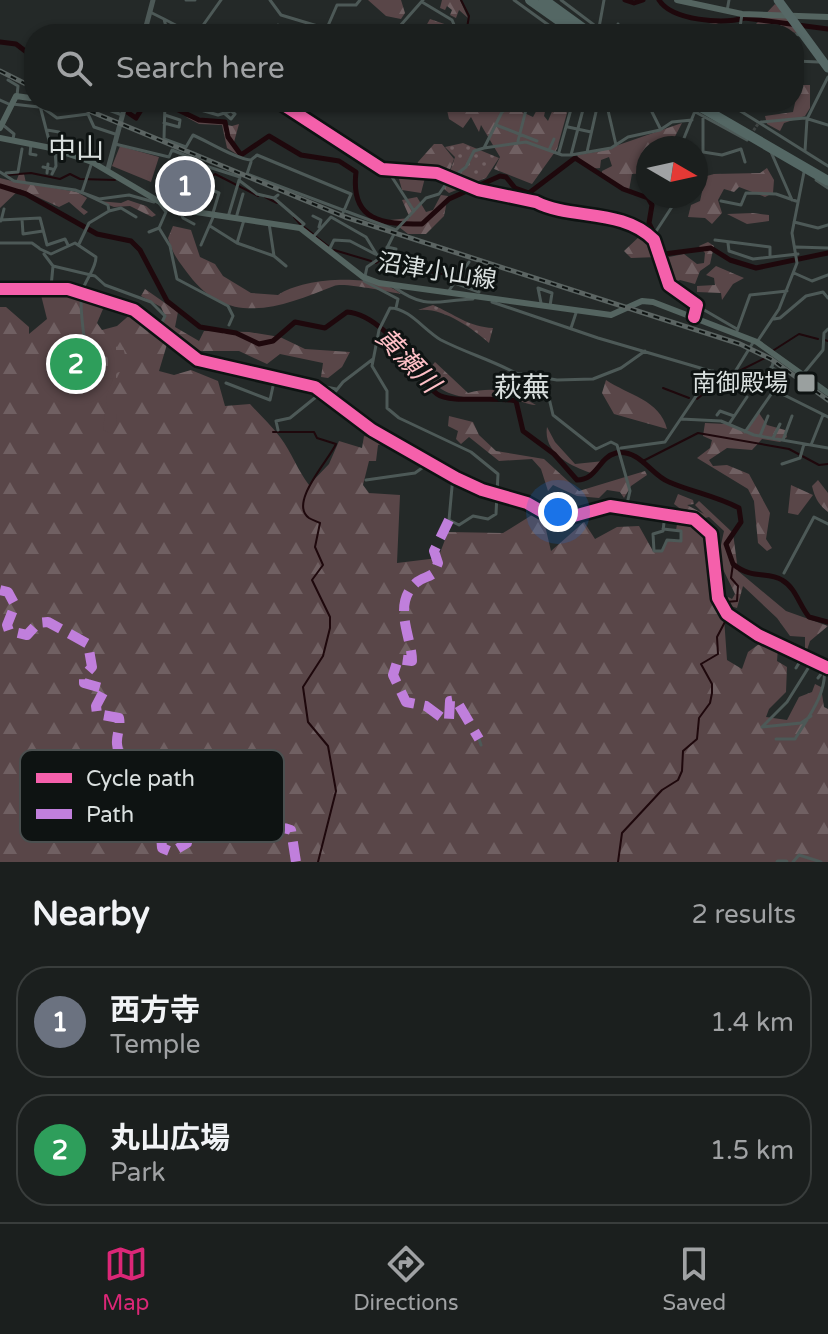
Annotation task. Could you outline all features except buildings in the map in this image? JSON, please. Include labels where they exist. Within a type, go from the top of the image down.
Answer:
[{"type":"highway","points":[[532,0],[565,24]]},
{"type":"highway","points":[[546,0],[582,24]]},
{"type":"highway","points":[[780,0],[798,24]]},
{"type":"highway","points":[[804,32],[826,63]]},
{"type":"highway","points":[[707,112],[828,181]]},
{"type":"highway","points":[[709,112],[828,174]]},
{"type":"main road","points":[[677,0],[742,16],[828,17]]},
{"type":"main road","points":[[1,125],[7,103],[17,96],[24,97]]},
{"type":"main road","name":"沼津小山線","points":[[0,138],[53,149],[92,162],[158,202],[180,210],[300,228],[363,277],[390,285],[614,315],[648,300],[737,332],[828,393]]},
{"type":"street","points":[[147,24],[153,0]]},
{"type":"street","points":[[186,0],[195,0]]},
{"type":"street","points":[[206,24],[221,0]]},
{"type":"street","points":[[270,0],[279,14],[310,24]]},
{"type":"street","points":[[329,24],[337,5],[356,5],[360,0]]},
{"type":"street","points":[[514,0],[548,24]]},
{"type":"street","points":[[561,0],[586,24]]},
{"type":"street","points":[[597,24],[604,0]]},
{"type":"street","points":[[727,11],[729,0]]},
{"type":"street","points":[[402,24],[422,1],[454,24]]},
{"type":"street","points":[[150,12],[174,24]]},
{"type":"street","points":[[740,24],[742,16]]},
{"type":"street","points":[[164,19],[165,24]]},
{"type":"street","points":[[293,24],[294,20]]},
{"type":"street","points":[[804,62],[826,63]]},
{"type":"street","points":[[805,151],[807,119],[828,77]]},
{"type":"street","points":[[8,80],[18,86],[17,96]]},
{"type":"street","points":[[0,106],[7,103],[24,107]]},
{"type":"street","points":[[21,107],[22,114]]},
{"type":"street","points":[[41,112],[53,149],[49,169],[58,173]]},
{"type":"street","points":[[49,112],[57,118],[88,114],[94,127],[117,134]]},
{"type":"street","points":[[108,169],[123,112]]},
{"type":"street","points":[[215,112],[224,113]]},
{"type":"street","points":[[289,112],[388,171],[415,212]]},
{"type":"street","points":[[484,148],[502,112]]},
{"type":"street","points":[[518,143],[525,112]]},
{"type":"street","points":[[559,154],[571,112]]},
{"type":"street","points":[[571,155],[582,112]]},
{"type":"street","points":[[587,152],[596,112]]},
{"type":"street","points":[[608,112],[616,145]]},
{"type":"street","points":[[652,112],[660,130]]},
{"type":"street","points":[[685,136],[695,112]]},
{"type":"street","points":[[701,112],[828,188]]},
{"type":"street","points":[[743,112],[828,166]]},
{"type":"street","points":[[164,123],[179,127],[180,120],[165,115],[164,123],[164,139],[186,147],[193,135],[241,160],[251,160]]},
{"type":"street","points":[[704,116],[703,152],[722,155],[741,149],[745,162]]},
{"type":"street","points":[[760,122],[807,119],[828,125]]},
{"type":"street","points":[[496,125],[549,150],[571,155],[616,145],[628,137],[660,130],[672,122],[692,120]]},
{"type":"street","points":[[1,125],[14,134],[13,140]]},
{"type":"street","points":[[567,127],[591,132]]},
{"type":"street","points":[[45,130],[59,132]]},
{"type":"street","points":[[536,143],[540,133]]},
{"type":"street","points":[[549,150],[554,139]]},
{"type":"street","points":[[396,308],[398,299],[364,281],[363,277],[367,267],[387,247],[397,229],[426,198],[439,194],[466,167],[474,151],[536,143]]},
{"type":"street","points":[[31,144],[30,154],[36,155]]},
{"type":"street","points":[[115,144],[169,157],[172,150],[194,159],[195,163],[217,168],[257,194],[276,196],[304,224],[300,228]]},
{"type":"street","points":[[5,174],[18,172],[18,157],[22,149]]},
{"type":"street","points":[[770,151],[794,200]]},
{"type":"street","points":[[343,213],[351,194],[257,155],[251,160],[247,174],[343,213],[397,229]]},
{"type":"street","points":[[818,159],[828,158]]},
{"type":"street","points":[[83,192],[92,162]]},
{"type":"street","points":[[195,163],[188,178],[219,193],[201,245]]},
{"type":"street","points":[[388,171],[424,172],[452,178],[466,187],[536,202],[546,208],[609,216],[652,237],[668,285],[737,332],[750,295],[787,291]]},
{"type":"street","points":[[733,376],[774,319],[794,273],[798,258],[792,236],[794,200],[804,172]]},
{"type":"street","points":[[5,174],[50,189],[83,192],[106,200],[129,195],[158,202],[166,212],[157,229],[149,232]]},
{"type":"street","points":[[237,243],[239,183]]},
{"type":"street","points":[[197,195],[198,184]]},
{"type":"street","points":[[83,192],[108,205],[109,211]]},
{"type":"street","points":[[721,201],[741,205],[746,193],[776,194],[794,200]]},
{"type":"street","points":[[236,218],[243,194]]},
{"type":"street","points":[[79,244],[89,223],[109,211],[121,208],[136,217]]},
{"type":"street","points":[[652,237],[671,208]]},
{"type":"street","points":[[4,209],[1,220],[40,218],[47,245],[65,239],[68,245]]},
{"type":"street","points":[[180,210],[183,218],[194,224]]},
{"type":"street","points":[[313,216],[321,220],[314,237]]},
{"type":"street","points":[[319,227],[325,228],[331,217],[366,237],[379,257]]},
{"type":"street","points":[[22,219],[23,234],[43,231]]},
{"type":"street","points":[[149,222],[170,246],[177,279],[228,306],[233,316],[229,325]]},
{"type":"street","points":[[794,222],[818,228],[828,225]]},
{"type":"street","points":[[269,223],[274,256]]},
{"type":"street","points":[[210,226],[237,243],[274,256],[286,266]]},
{"type":"street","points":[[330,250],[334,240],[350,241],[379,257]]},
{"type":"street","points":[[715,240],[770,247],[770,256]]},
{"type":"street","points":[[0,243],[32,243],[51,254],[68,245],[79,244],[97,260],[82,291],[86,364],[94,379],[96,375],[103,375]]},
{"type":"street","points":[[728,243],[729,251],[753,259],[770,256],[798,258]]},
{"type":"street","points":[[387,247],[396,249],[393,261]]},
{"type":"street","points":[[795,247],[828,248]]},
{"type":"street","points":[[40,249],[53,266],[88,275],[159,307],[165,316],[159,328]]},
{"type":"street","points":[[448,292],[469,262]]},
{"type":"street","points":[[51,287],[53,266]]},
{"type":"street","points":[[794,273],[812,281],[827,275],[828,283]]},
{"type":"street","points":[[455,283],[479,292]]},
{"type":"street","points":[[390,285],[415,301],[431,304],[460,299],[492,300],[571,328],[766,387],[828,417]]},
{"type":"street","points":[[0,289],[51,287],[82,291],[134,310],[198,360],[336,389]]},
{"type":"street","points":[[541,305],[538,288],[552,293],[550,306]]},
{"type":"street","points":[[774,319],[780,318],[806,296],[823,292],[828,298]]},
{"type":"street","points":[[694,317],[698,307]]},
{"type":"street","points":[[453,476],[449,520],[464,524],[473,516],[491,519],[496,514],[499,476],[476,456],[388,410],[387,391],[372,370],[379,330],[387,309],[396,308],[441,339],[497,361],[548,396],[553,415],[590,445],[598,449],[614,442],[621,449],[630,491],[626,508]]},
{"type":"street","points":[[571,328],[577,310]]},
{"type":"street","points":[[803,375],[823,350],[824,333],[828,329]]},
{"type":"street","points":[[514,373],[557,380],[593,379],[618,370],[645,351]]},
{"type":"street","points":[[331,397],[336,389],[373,359]]},
{"type":"street","points":[[766,387],[772,365],[778,371]]},
{"type":"street","points":[[621,449],[665,442],[685,408],[713,371]]},
{"type":"street","points":[[226,383],[270,400],[275,377]]},
{"type":"street","points":[[313,386],[372,430],[453,476],[558,517],[603,507],[694,519],[711,534],[718,598],[727,614],[826,668]]},
{"type":"street","points":[[745,432],[774,390]]},
{"type":"street","points":[[278,430],[276,421],[290,418],[316,397]]},
{"type":"street","points":[[729,424],[747,397]]},
{"type":"street","points":[[717,415],[720,411],[734,416]]},
{"type":"street","points":[[811,445],[823,415]]},
{"type":"street","points":[[760,436],[768,416]]},
{"type":"street","points":[[783,440],[792,416]]},
{"type":"street","points":[[681,419],[711,419],[760,436],[828,448]]},
{"type":"street","points":[[773,438],[780,424]]},
{"type":"street","points":[[782,464],[802,454],[804,444]]},
{"type":"street","points":[[366,480],[415,473],[429,463]]},
{"type":"street","points":[[663,529],[665,514]]},
{"type":"street","points":[[784,573],[814,517],[828,524]]},
{"type":"street","points":[[663,529],[681,531],[681,541],[667,540],[662,551],[654,551],[653,534],[663,529]]},
{"type":"street","points":[[791,661],[799,656]]},
{"type":"street","points":[[796,668],[799,656]]},
{"type":"street","points":[[811,716],[801,723],[762,727],[787,702],[812,662]]},
{"type":"street","points":[[818,678],[826,668]]},
{"type":"street","points":[[776,739],[795,739],[811,716],[826,677],[826,668]]},
{"type":"street","points":[[479,739],[481,745]]},
{"type":"street","points":[[793,862],[799,855],[821,862]]},
{"type":"street","points":[[778,862],[786,862]]},
{"type":"green space","points":[[368,0],[401,0],[405,13],[401,19],[386,16]]},
{"type":"green space","points":[[442,0],[460,0],[468,18],[459,10],[456,18],[450,15],[452,10],[447,6],[445,10],[440,8]]},
{"type":"green space","points":[[775,4],[792,24],[756,24]]},
{"type":"green space","points":[[430,19],[444,24],[427,24]]},
{"type":"green space","points":[[804,85],[810,85],[810,108],[805,116],[784,123],[780,131],[767,124],[765,116],[804,112]]},
{"type":"green space","points":[[447,112],[522,112],[533,117],[536,112],[545,112],[548,121],[552,112],[567,112],[557,149],[532,184],[494,169],[500,157],[481,125],[479,132],[471,117],[463,128],[449,119]]},
{"type":"green space","points":[[186,117],[232,126],[239,124],[234,142],[241,157],[227,148],[222,125],[199,124]]},
{"type":"green space","points":[[682,123],[675,136],[644,136]]},
{"type":"green space","points":[[636,139],[636,174],[632,174],[629,190],[602,175],[602,171],[612,166],[609,157],[601,160],[600,168],[596,168],[583,164],[577,155],[601,151]]},
{"type":"green space","points":[[463,143],[499,158],[486,178],[449,193],[444,189],[455,157],[445,147]]},
{"type":"green space","points":[[434,144],[442,144],[454,159],[448,175],[427,170],[421,193],[402,190],[399,179],[404,174],[415,173],[418,162]]},
{"type":"green space","points":[[120,146],[159,157],[151,182],[112,166]]},
{"type":"green space","points":[[767,168],[774,180],[773,193],[765,197],[739,187],[734,192],[724,189],[718,200],[722,213],[712,224],[705,218],[688,217],[690,208],[708,208],[708,176],[760,173]]},
{"type":"green space","points":[[195,172],[199,180],[199,210],[195,212],[196,198],[186,196],[196,192],[195,187],[187,182],[182,183],[180,191],[174,192],[171,204],[172,193],[176,184]]},
{"type":"green space","points":[[19,174],[24,174],[26,183],[77,192],[87,198],[81,207],[88,212],[84,215],[69,202],[59,207],[20,189],[0,208],[0,178],[16,182]]},
{"type":"green space","points":[[441,195],[448,196],[444,216],[426,234],[408,234],[390,220],[410,218],[402,200],[417,197],[426,212],[433,210]]},
{"type":"green space","points":[[128,200],[146,206],[156,215],[152,217],[130,206],[114,207],[98,201],[121,203]]},
{"type":"green space","points":[[727,214],[769,215],[769,221],[747,224]]},
{"type":"green space","points":[[173,226],[191,230],[200,257],[215,264],[223,276],[251,293],[278,295],[305,284],[358,280],[390,287],[401,294],[339,285],[275,306],[238,307],[221,302],[205,292],[174,254],[168,238]]},
{"type":"green space","points":[[642,234],[655,238],[669,257],[684,254],[697,264],[704,263],[705,253],[699,246],[708,242],[714,246],[710,264],[700,271],[695,284],[680,280],[668,285],[658,257],[631,258],[624,251]]},
{"type":"green space","points":[[716,266],[744,278],[733,284],[722,300],[721,293],[697,292],[697,286],[715,285],[714,278],[706,275]]},
{"type":"green space","points":[[39,287],[60,289],[101,301],[103,309],[97,323],[102,330],[117,326],[133,312],[145,318],[168,341],[159,371],[174,375],[191,370],[218,381],[225,406],[250,404],[280,437],[309,485],[329,464],[339,441],[362,448],[364,436],[389,442],[378,445],[376,461],[369,461],[363,485],[369,493],[400,495],[397,563],[438,558],[448,532],[503,533],[532,515],[543,517],[551,551],[584,522],[595,539],[617,527],[639,526],[653,551],[662,551],[667,540],[681,541],[681,531],[676,530],[678,519],[693,521],[703,527],[715,601],[724,618],[727,660],[742,669],[748,652],[766,639],[778,648],[777,661],[787,667],[786,692],[769,709],[766,717],[787,720],[799,697],[812,692],[815,684],[821,687],[824,707],[828,709],[828,862],[0,862],[0,307],[6,307],[29,327],[29,334],[47,319]]},
{"type":"green space","points":[[145,289],[178,312],[175,327],[199,341],[204,331],[249,332],[280,337],[305,349],[350,352],[342,367],[328,378],[321,377],[323,363],[280,354],[267,364],[239,351],[196,351],[162,325],[165,316],[161,307],[141,296]]},
{"type":"green space","points":[[433,305],[469,323],[493,328],[489,343],[447,315],[418,310]]},
{"type":"green space","points":[[81,346],[91,379],[72,374],[67,362],[70,349]]},
{"type":"green space","points":[[99,346],[123,347],[126,359],[117,378],[94,373],[89,356],[97,356]]},
{"type":"green space","points":[[435,362],[468,393],[504,391],[536,405],[510,398],[471,398],[451,394],[426,373]]},
{"type":"green space","points":[[99,378],[113,379],[106,398],[108,410],[116,414],[117,425],[110,433],[103,430],[105,413],[94,385]]},
{"type":"green space","points":[[606,380],[658,411],[667,429],[614,414],[602,393]]},
{"type":"green space","points":[[759,413],[767,425],[785,430],[787,437],[780,442],[762,439],[752,450],[727,448],[709,460],[713,466],[727,465],[749,474],[770,513],[766,539],[772,548],[767,551],[758,543],[754,501],[748,489],[697,458],[710,448],[712,440],[703,436],[705,423],[726,424],[746,432]]},
{"type":"green space","points":[[449,416],[473,422],[479,435],[496,451],[544,459],[579,491],[645,471],[647,475],[631,486],[624,498],[620,492],[607,490],[599,498],[577,496],[553,485],[548,491],[541,469],[532,459],[499,461],[469,437],[461,444],[456,439],[458,431],[448,426]]},
{"type":"green space","points":[[547,427],[555,442],[575,464],[604,461],[591,473],[575,467],[560,457],[549,444]]},
{"type":"green space","points":[[818,480],[828,493],[828,512],[813,490],[812,486]]},
{"type":"green space","points":[[791,485],[813,495],[798,515],[788,513]]},
{"type":"green space","points":[[678,494],[693,500],[694,504],[687,505],[704,514],[695,505],[699,501],[733,533],[738,571],[786,611],[828,626],[810,641],[805,656],[805,637],[790,636],[777,618],[743,586],[737,608],[727,605],[728,597],[732,599],[735,594],[718,559],[724,531],[709,517],[697,520],[676,514],[682,510],[674,504]]},
{"type":"waterway","points":[[461,0],[469,16],[468,24]]},
{"type":"waterway","points":[[625,0],[634,3],[643,0]]},
{"type":"waterway","points":[[659,0],[675,13],[686,17],[724,21],[745,18],[790,24]]},
{"type":"waterway","points":[[804,26],[828,29]]},
{"type":"waterway","points":[[0,42],[16,44],[24,50]]},
{"type":"waterway","points":[[127,112],[136,118],[140,112]]},
{"type":"waterway","points":[[183,112],[199,120],[225,122],[228,137],[241,155],[269,136],[301,155],[339,161],[356,172],[358,201],[364,210],[382,221],[422,224],[449,199],[500,176],[506,177],[515,188],[529,193],[575,158],[623,189],[648,198],[652,205],[649,223],[664,254],[711,248],[730,260],[756,268],[828,253]]},
{"type":"waterway","points":[[7,175],[31,173],[60,179],[70,174],[80,179],[115,180]]},
{"type":"waterway","points":[[190,179],[201,174],[211,177],[215,174],[258,196]]},
{"type":"waterway","points":[[170,190],[186,179]]},
{"type":"waterway","name":"黄瀬川","points":[[0,186],[26,194],[97,234],[131,241],[140,250],[167,301],[200,327],[236,333],[259,344],[273,341],[295,322],[325,328],[347,312],[357,314],[376,324],[394,340],[437,394],[452,399],[516,401],[523,431],[554,454],[577,480],[594,473],[610,455],[624,453],[639,459],[669,482],[739,508],[741,522],[726,544],[733,564],[753,574],[782,580],[791,587],[809,617],[828,622]]},
{"type":"waterway","points":[[265,197],[277,203]]},
{"type":"waterway","points":[[294,217],[301,225]]},
{"type":"waterway","points":[[304,227],[313,234]]},
{"type":"waterway","points":[[315,236],[328,246]]},
{"type":"waterway","points":[[334,250],[371,261]]},
{"type":"waterway","points":[[376,263],[384,258],[399,268],[442,274]]},
{"type":"waterway","points":[[774,350],[799,334],[818,339]]},
{"type":"waterway","points":[[737,372],[765,358]]},
{"type":"waterway","points":[[697,399],[726,376]]},
{"type":"waterway","points":[[663,388],[689,398]]},
{"type":"waterway","points":[[273,432],[314,432],[317,438],[336,444],[312,481],[303,502],[309,518],[320,523],[315,547],[323,565],[312,580],[330,617],[323,656],[303,687],[308,722],[328,746],[336,791],[318,862]]},
{"type":"waterway","points":[[643,461],[698,433],[789,449],[819,465],[828,464]]},
{"type":"waterway","points":[[725,607],[726,602],[737,601],[738,586],[731,578],[733,564]]},
{"type":"waterway","points":[[618,862],[622,833],[662,790],[678,780],[682,771],[683,751],[697,739],[699,718],[710,703],[712,693],[712,684],[701,664],[718,654],[717,637],[727,618]]},
{"type":"tunnel","points":[[751,134],[758,124]]},
{"type":"railway","points":[[0,71],[24,83]]},
{"type":"railway","points":[[92,112],[345,217],[740,344],[771,359],[828,400]]},
{"type":"marked path","points":[[449,520],[434,551],[438,563],[434,573],[417,582],[405,600],[412,661],[398,659],[393,675],[406,702],[426,706],[445,720],[449,719],[450,701],[456,700],[479,739]]},
{"type":"marked path","points":[[0,590],[8,592],[15,605],[7,625],[9,631],[27,635],[38,623],[48,622],[88,644],[92,667],[84,676],[84,683],[105,689],[96,706],[97,714],[119,718],[118,750]]},
{"type":"marked path","points":[[284,828],[291,830],[296,862]]},
{"type":"marked path","points":[[162,842],[162,848],[172,852],[187,842]]},
{"type":"cycle path","points":[[294,112],[382,169],[437,173],[478,190],[612,219],[641,230],[654,240],[669,285],[697,305],[694,317]]},
{"type":"cycle path","points":[[0,289],[68,289],[134,310],[198,360],[315,387],[372,430],[456,478],[482,490],[527,503],[548,515],[570,517],[610,506],[694,519],[711,534],[718,598],[727,614],[758,635],[828,668]]},
{"type":"place","name":"西方寺","points":[[185,186]]},
{"type":"place","name":"丸山広場","points":[[76,364]]},
{"type":"place","name":"南御殿場","points":[[806,383]]},
{"type":"district","name":"中山","points":[[76,148]]},
{"type":"district","name":"萩蕪","points":[[522,387]]}]
